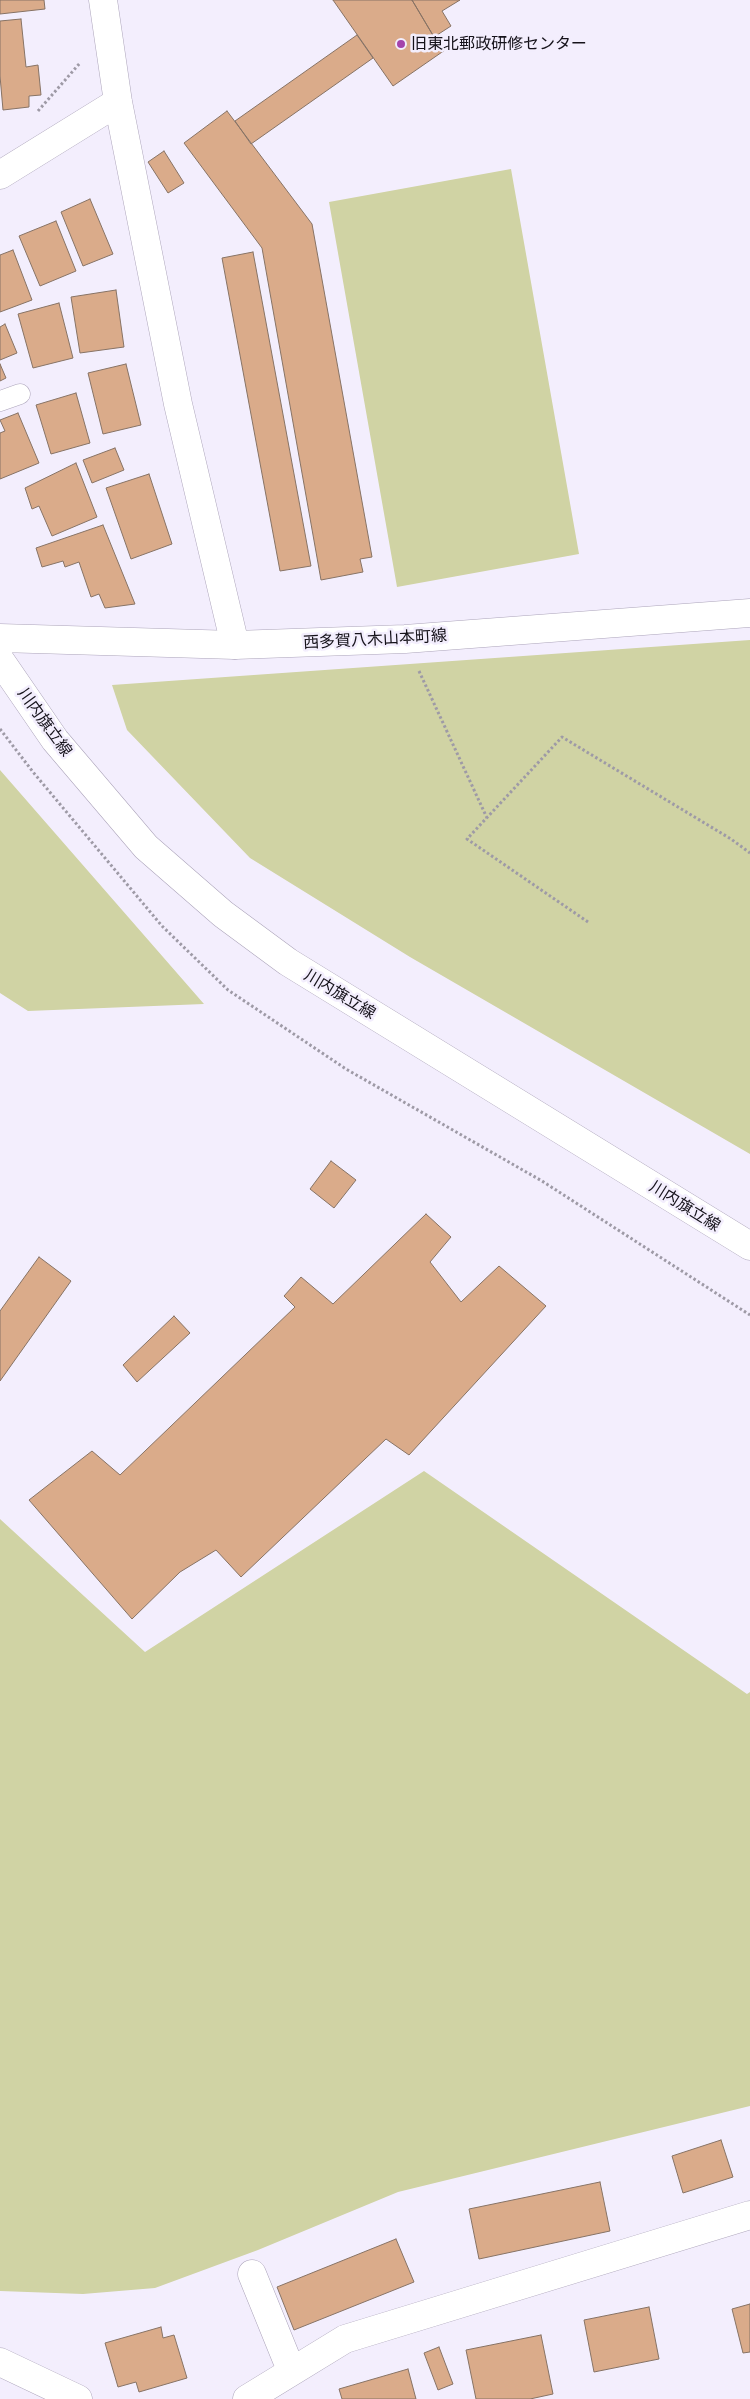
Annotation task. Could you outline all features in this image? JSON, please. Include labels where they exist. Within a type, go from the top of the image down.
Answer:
[{"type":"street","points":[[105,13],[118,102],[178,404],[235,645]]},
{"type":"street","points":[[0,176],[118,102]]},
{"type":"street","name":"西多賀八木山本町線","points":[[0,638],[235,645],[405,639],[750,613]]},
{"type":"street","name":"川内旗立線","points":[[0,660],[55,740],[146,847],[223,914],[288,962],[750,1246]]},
{"type":"street","points":[[247,2399],[291,2370],[345,2339],[750,2215]]},
{"type":"street","points":[[252,2274],[291,2370]]},
{"type":"street","points":[[0,2362],[78,2399]]},
{"type":"lane","points":[[0,401],[20,394]]},
{"type":"path","points":[[32,118],[75,69],[105,13]]},
{"type":"path","points":[[405,639],[487,818]]},
{"type":"path","points":[[0,729],[33,772],[162,926],[228,990],[346,1069],[542,1181],[750,1315]]},
{"type":"path","points":[[588,922],[467,839],[562,737],[731,839],[750,853]]},
{"type":"green space","points":[[511,169],[579,554],[397,587],[329,202]]},
{"type":"green space","points":[[750,640],[750,1154],[410,957],[250,858],[127,730],[112,685]]},
{"type":"green space","points":[[0,770],[204,1004],[28,1011],[0,993]]},
{"type":"green space","points":[[424,1471],[747,1694],[750,1692],[750,2106],[398,2192],[258,2250],[155,2288],[83,2294],[0,2291],[0,1519],[145,1652]]},
{"type":"building","points":[[0,0],[44,0],[45,9],[0,14]]},
{"type":"building","name":"旧東北郵政研修センター","points":[[333,0],[412,0],[434,37],[445,50],[393,86]]},
{"type":"building","points":[[412,0],[460,0],[442,11],[451,26],[434,37]]},
{"type":"building","points":[[21,19],[26,67],[38,65],[41,95],[29,96],[29,107],[3,110],[0,76],[0,21]]},
{"type":"building","points":[[357,35],[373,58],[251,144],[235,121]]},
{"type":"building","points":[[227,111],[312,224],[372,557],[360,559],[363,572],[321,580],[262,248],[184,143]]},
{"type":"building","points":[[164,151],[184,183],[168,193],[148,162]]},
{"type":"building","points":[[90,199],[113,254],[83,266],[61,212]]},
{"type":"building","points":[[56,221],[76,271],[40,286],[19,236]]},
{"type":"building","points":[[13,250],[32,300],[0,312],[0,255]]},
{"type":"building","points":[[253,252],[311,566],[280,571],[222,258]]},
{"type":"building","points":[[116,290],[124,347],[80,353],[71,297]]},
{"type":"building","points":[[59,303],[73,358],[33,368],[18,314]]},
{"type":"building","points":[[5,324],[17,353],[0,360],[0,327]]},
{"type":"building","points":[[0,364],[6,378],[0,381]]},
{"type":"building","points":[[126,364],[141,425],[103,434],[88,373]]},
{"type":"building","points":[[76,393],[90,443],[51,454],[36,405]]},
{"type":"building","points":[[18,413],[39,463],[0,479],[0,433],[5,431],[0,420]]},
{"type":"building","points":[[115,448],[124,470],[92,483],[83,460]]},
{"type":"building","points":[[76,463],[97,517],[52,536],[39,506],[32,509],[25,488]]},
{"type":"building","points":[[149,474],[172,544],[131,559],[106,488]]},
{"type":"building","points":[[103,525],[135,604],[105,608],[99,594],[91,597],[79,562],[65,567],[63,561],[42,567],[36,548]]},
{"type":"building","points":[[331,1161],[356,1180],[334,1208],[310,1189]]},
{"type":"building","points":[[426,1214],[451,1237],[430,1262],[461,1302],[499,1266],[546,1306],[409,1455],[386,1439],[241,1577],[216,1550],[180,1572],[132,1619],[29,1500],[92,1451],[120,1475],[295,1307],[284,1296],[301,1277],[333,1304]]},
{"type":"building","points":[[39,1257],[71,1281],[0,1381],[0,1311]]},
{"type":"building","points":[[174,1316],[190,1333],[137,1382],[123,1365]]},
{"type":"building","points":[[721,2140],[733,2177],[683,2193],[672,2156]]},
{"type":"building","points":[[600,2182],[610,2231],[479,2259],[469,2209]]},
{"type":"building","points":[[396,2239],[414,2282],[294,2330],[277,2287]]},
{"type":"building","points":[[750,2304],[750,2352],[743,2353],[732,2309]]},
{"type":"building","points":[[649,2307],[659,2359],[594,2372],[584,2320]]},
{"type":"building","points":[[161,2327],[163,2338],[174,2335],[187,2378],[139,2392],[136,2382],[118,2387],[105,2343]]},
{"type":"building","points":[[541,2335],[553,2394],[530,2399],[476,2399],[466,2350]]},
{"type":"building","points":[[439,2347],[453,2384],[438,2390],[424,2353]]},
{"type":"building","points":[[408,2369],[416,2399],[342,2399],[339,2389]]},
{"type":"place","name":"旧東北郵政研修センター","points":[[401,44]]}]
